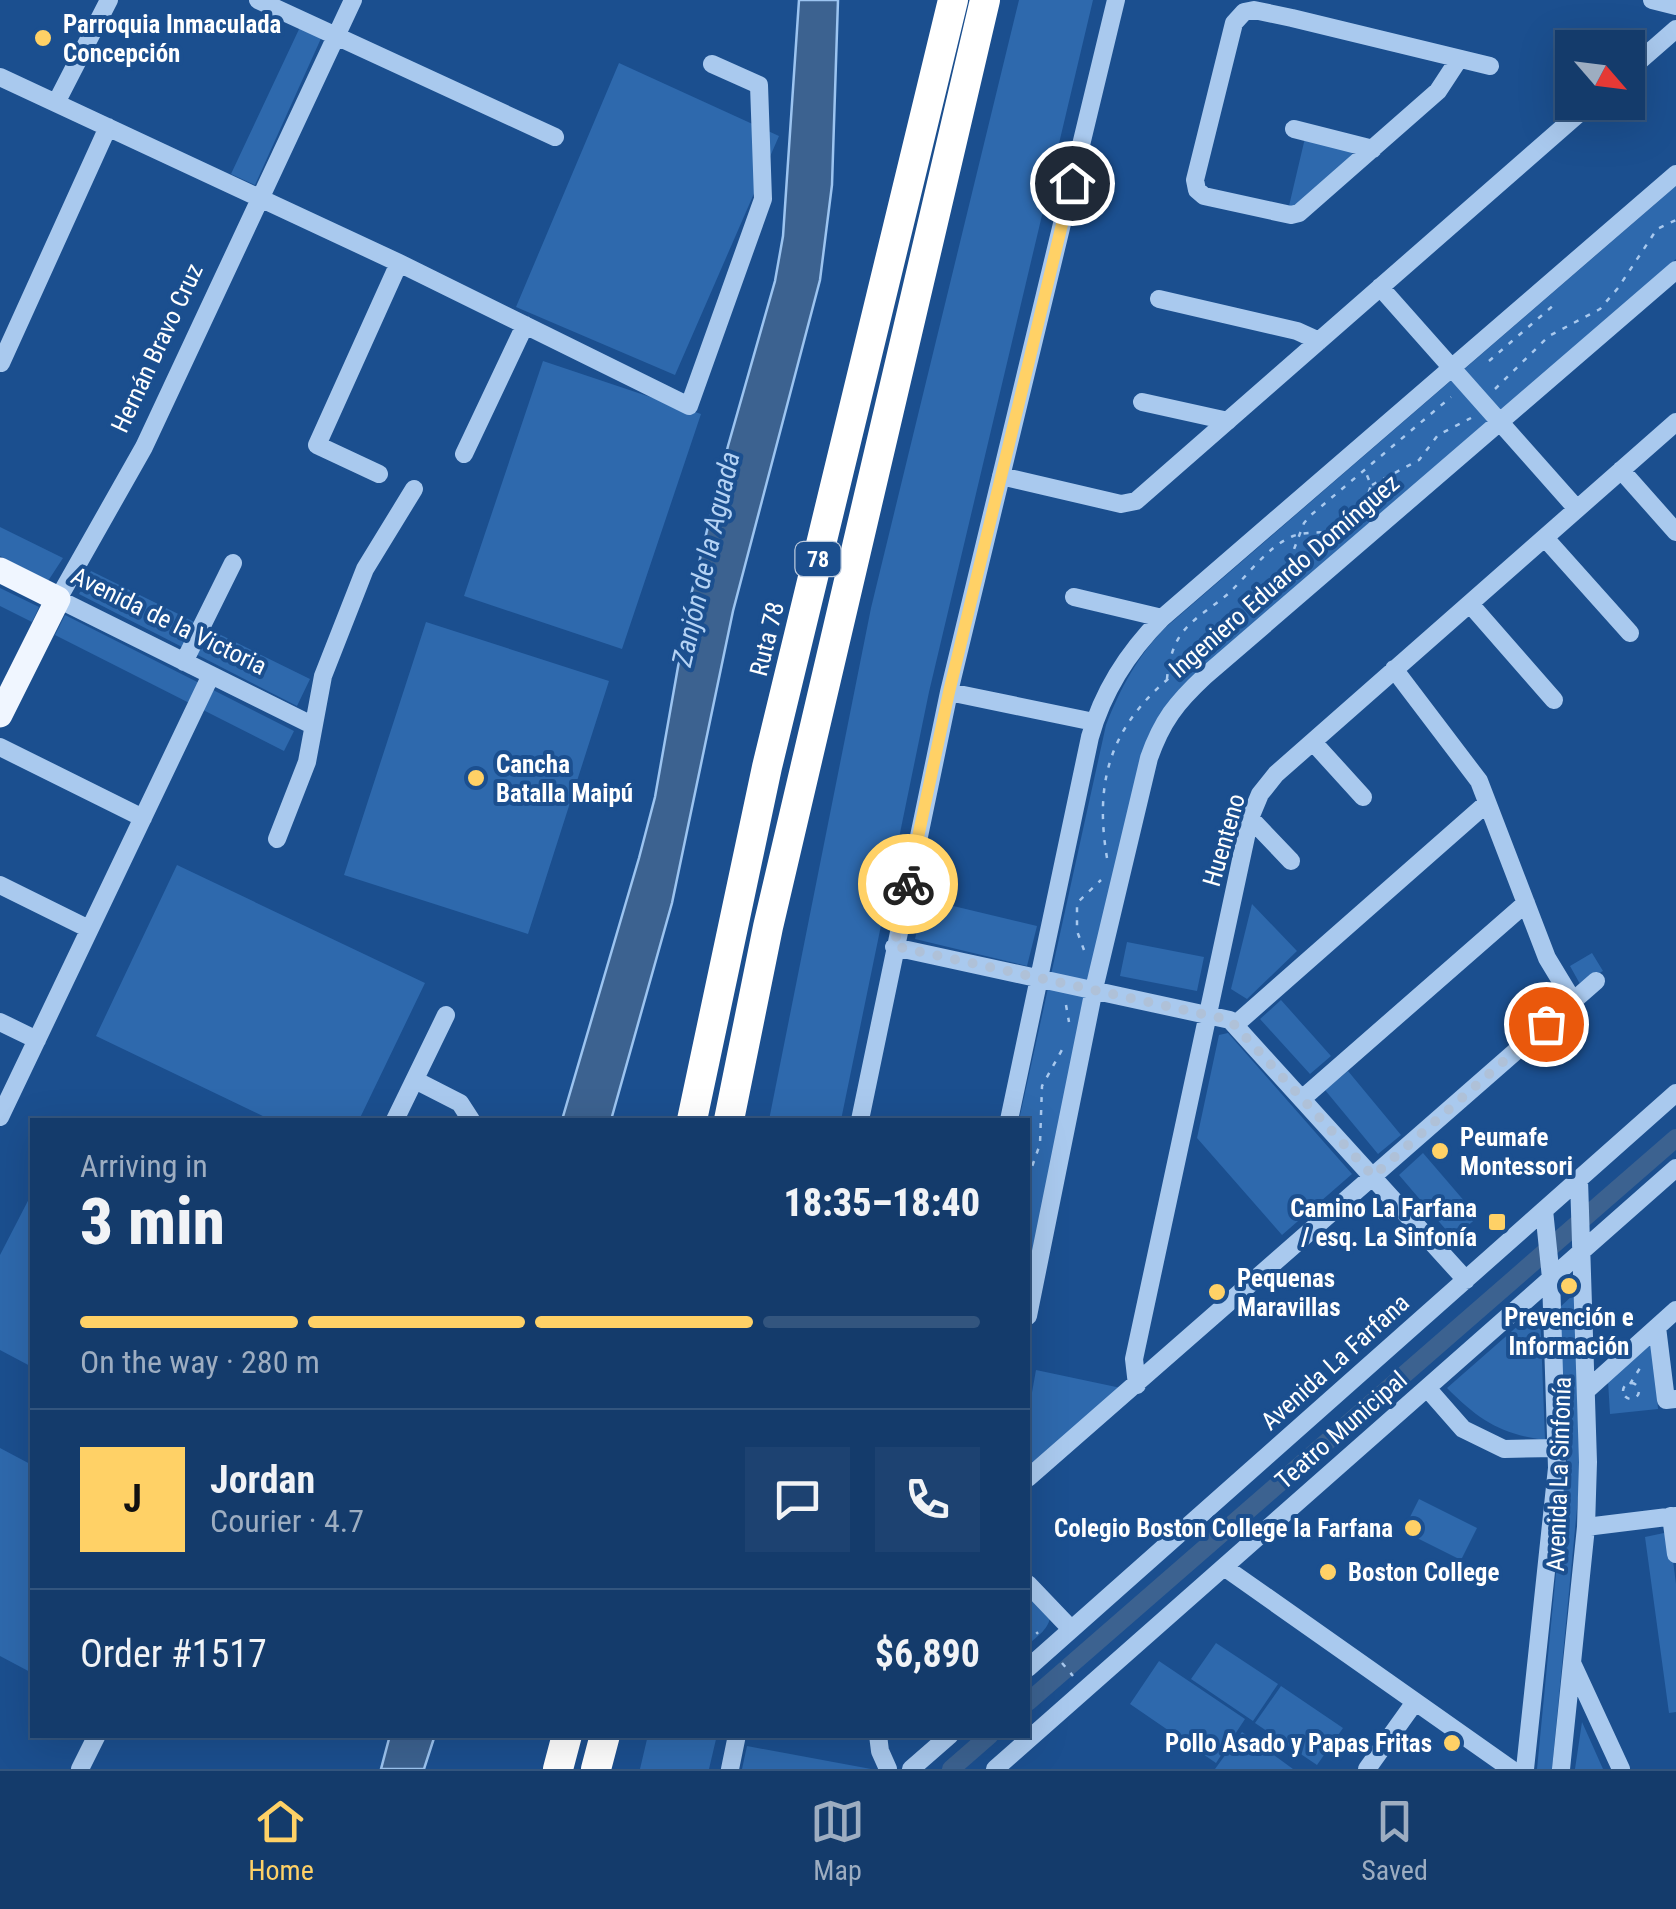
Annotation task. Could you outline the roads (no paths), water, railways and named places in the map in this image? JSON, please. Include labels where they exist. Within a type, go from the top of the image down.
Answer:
[{"type":"highway","name":"Ruta 78","points":[[692,1118],[767,766],[953,0]]},
{"type":"highway","name":"78","points":[[730,1118],[768,927],[985,0]]},
{"type":"highway","points":[[558,1769],[566,1738]]},
{"type":"highway","points":[[596,1769],[603,1738]]},
{"type":"main road","name":"Avenida de la Victoria","points":[[0,570],[58,599]]},
{"type":"main road","name":"Hernán Bravo Cruz","points":[[0,715],[58,599]]},
{"type":"street","points":[[56,103],[109,0]]},
{"type":"street","points":[[258,0],[555,138]]},
{"type":"street","name":"Hernán Bravo Cruz","points":[[58,599],[144,447],[354,0]]},
{"type":"street","points":[[860,1118],[949,692],[1116,0]]},
{"type":"street","points":[[1652,0],[1676,6]]},
{"type":"street","points":[[1458,59],[1438,90],[1295,214],[1204,196],[1197,190],[1195,180],[1212,110],[1234,23],[1240,14],[1294,9],[1490,66]]},
{"type":"street","points":[[1645,57],[1676,29]]},
{"type":"street","points":[[0,77],[400,263],[689,406],[763,199],[759,85],[712,64]]},
{"type":"street","points":[[1001,476],[1131,504],[1571,120]]},
{"type":"street","points":[[1,363],[108,128]]},
{"type":"street","points":[[1294,130],[1372,149]]},
{"type":"street","name":"Ingeniero Eduardo Domínguez","points":[[1008,1118],[1094,722],[1128,656],[1162,618],[1676,174]]},
{"type":"street","points":[[379,474],[316,445],[400,263]]},
{"type":"street","name":"Ingeniero Eduardo Domínguez","points":[[1030,1306],[1094,989],[1149,758],[1160,727],[1180,699],[1204,676],[1676,270]]},
{"type":"street","points":[[1380,288],[1577,509]]},
{"type":"street","points":[[1160,299],[1297,330],[1319,342]]},
{"type":"street","points":[[464,454],[525,324]]},
{"type":"street","points":[[1142,402],[1228,421]]},
{"type":"street","name":"Huenteno","points":[[1137,1385],[1134,1359],[1250,818],[1268,784],[1676,422]]},
{"type":"street","points":[[1622,470],[1676,532]]},
{"type":"street","points":[[278,840],[307,762],[324,676],[365,569],[414,489]]},
{"type":"street","points":[[1544,538],[1630,633]]},
{"type":"street","points":[[184,662],[233,563]]},
{"type":"street","points":[[1074,597],[1162,618]]},
{"type":"street","name":"Avenida de la Victoria","points":[[58,599],[312,725]]},
{"type":"street","points":[[1470,604],[1554,700]]},
{"type":"street","points":[[1394,669],[1479,781],[1547,958],[1574,1001]]},
{"type":"street","points":[[0,1117],[211,675]]},
{"type":"street","points":[[949,692],[1094,722]]},
{"type":"street","points":[[1312,742],[1363,797]]},
{"type":"street","points":[[0,747],[142,818]]},
{"type":"street","points":[[1236,1024],[1487,803]]},
{"type":"street","points":[[1250,818],[1291,860]]},
{"type":"street","points":[[0,885],[90,930]]},
{"type":"street","points":[[1302,1098],[1526,903]]},
{"type":"street","points":[[894,946],[1208,1013],[1236,1024],[1466,1280]]},
{"type":"street","points":[[1030,1476],[1596,981]]},
{"type":"street","points":[[396,1118],[446,1016]]},
{"type":"street","points":[[0,1022],[36,1040]]},
{"type":"street","points":[[415,1080],[460,1104],[470,1118]]},
{"type":"street","name":"Avenida La Farfana","points":[[1030,1666],[1466,1280],[1579,1189],[1676,1093]]},
{"type":"street","name":"Teatro Municipal","points":[[1005,1766],[1427,1388],[1550,1270],[1676,1168]]},
{"type":"street","name":"Avenida La Sinfonía","points":[[1560,1769],[1586,1526],[1588,1388],[1579,1189]]},
{"type":"street","name":"Avenida La Sinfonía","points":[[1525,1769],[1557,1448],[1544,1214]]},
{"type":"street","points":[[1588,1388],[1676,1310]]},
{"type":"street","points":[[1657,1327],[1666,1400],[1676,1399]]},
{"type":"street","points":[[1427,1388],[1463,1429],[1504,1449],[1557,1448]]},
{"type":"street","points":[[1586,1526],[1674,1516],[1676,1554]]},
{"type":"street","points":[[1224,1567],[1510,1769]]},
{"type":"street","points":[[1030,1586],[1072,1629]]},
{"type":"street","points":[[1572,1665],[1621,1769]]},
{"type":"street","points":[[1367,1769],[1415,1702]]},
{"type":"street","points":[[80,1769],[96,1738]]},
{"type":"street","points":[[730,1769],[736,1738]]},
{"type":"street","points":[[878,1738],[888,1769]]},
{"type":"street","points":[[911,1769],[947,1738]]},
{"type":"water","name":"Zanjón de la Aguada","points":[[799,0],[838,0],[832,185],[820,280],[733,611],[672,903],[612,1118],[563,1118],[655,797],[690,599],[775,281],[783,236]]},
{"type":"water","points":[[389,1738],[434,1738],[424,1769],[381,1769]]},
{"type":"waterway","points":[[1030,1700],[1676,1138]]},
{"type":"waterway","points":[[951,1769],[987,1738]]},
{"type":"place","name":"Parroquia Inmaculada Concepción","points":[[43,38]]},
{"type":"place","name":"Cancha Batalla Maipú","points":[[476,778]]},
{"type":"place","name":"Peumafe Montessori","points":[[1440,1151]]},
{"type":"place","name":"Camino La Farfana / esq. La Sinfonía","points":[[1497,1222]]},
{"type":"place","name":"Prevención e Información","points":[[1569,1286]]},
{"type":"place","name":"Pequenas Maravillas","points":[[1217,1292]]},
{"type":"place","name":"Colegio Boston College la Farfana","points":[[1413,1528]]},
{"type":"place","name":"Boston College","points":[[1328,1572]]},
{"type":"place","name":"Pollo Asado y Papas Fritas","points":[[1452,1743]]}]
